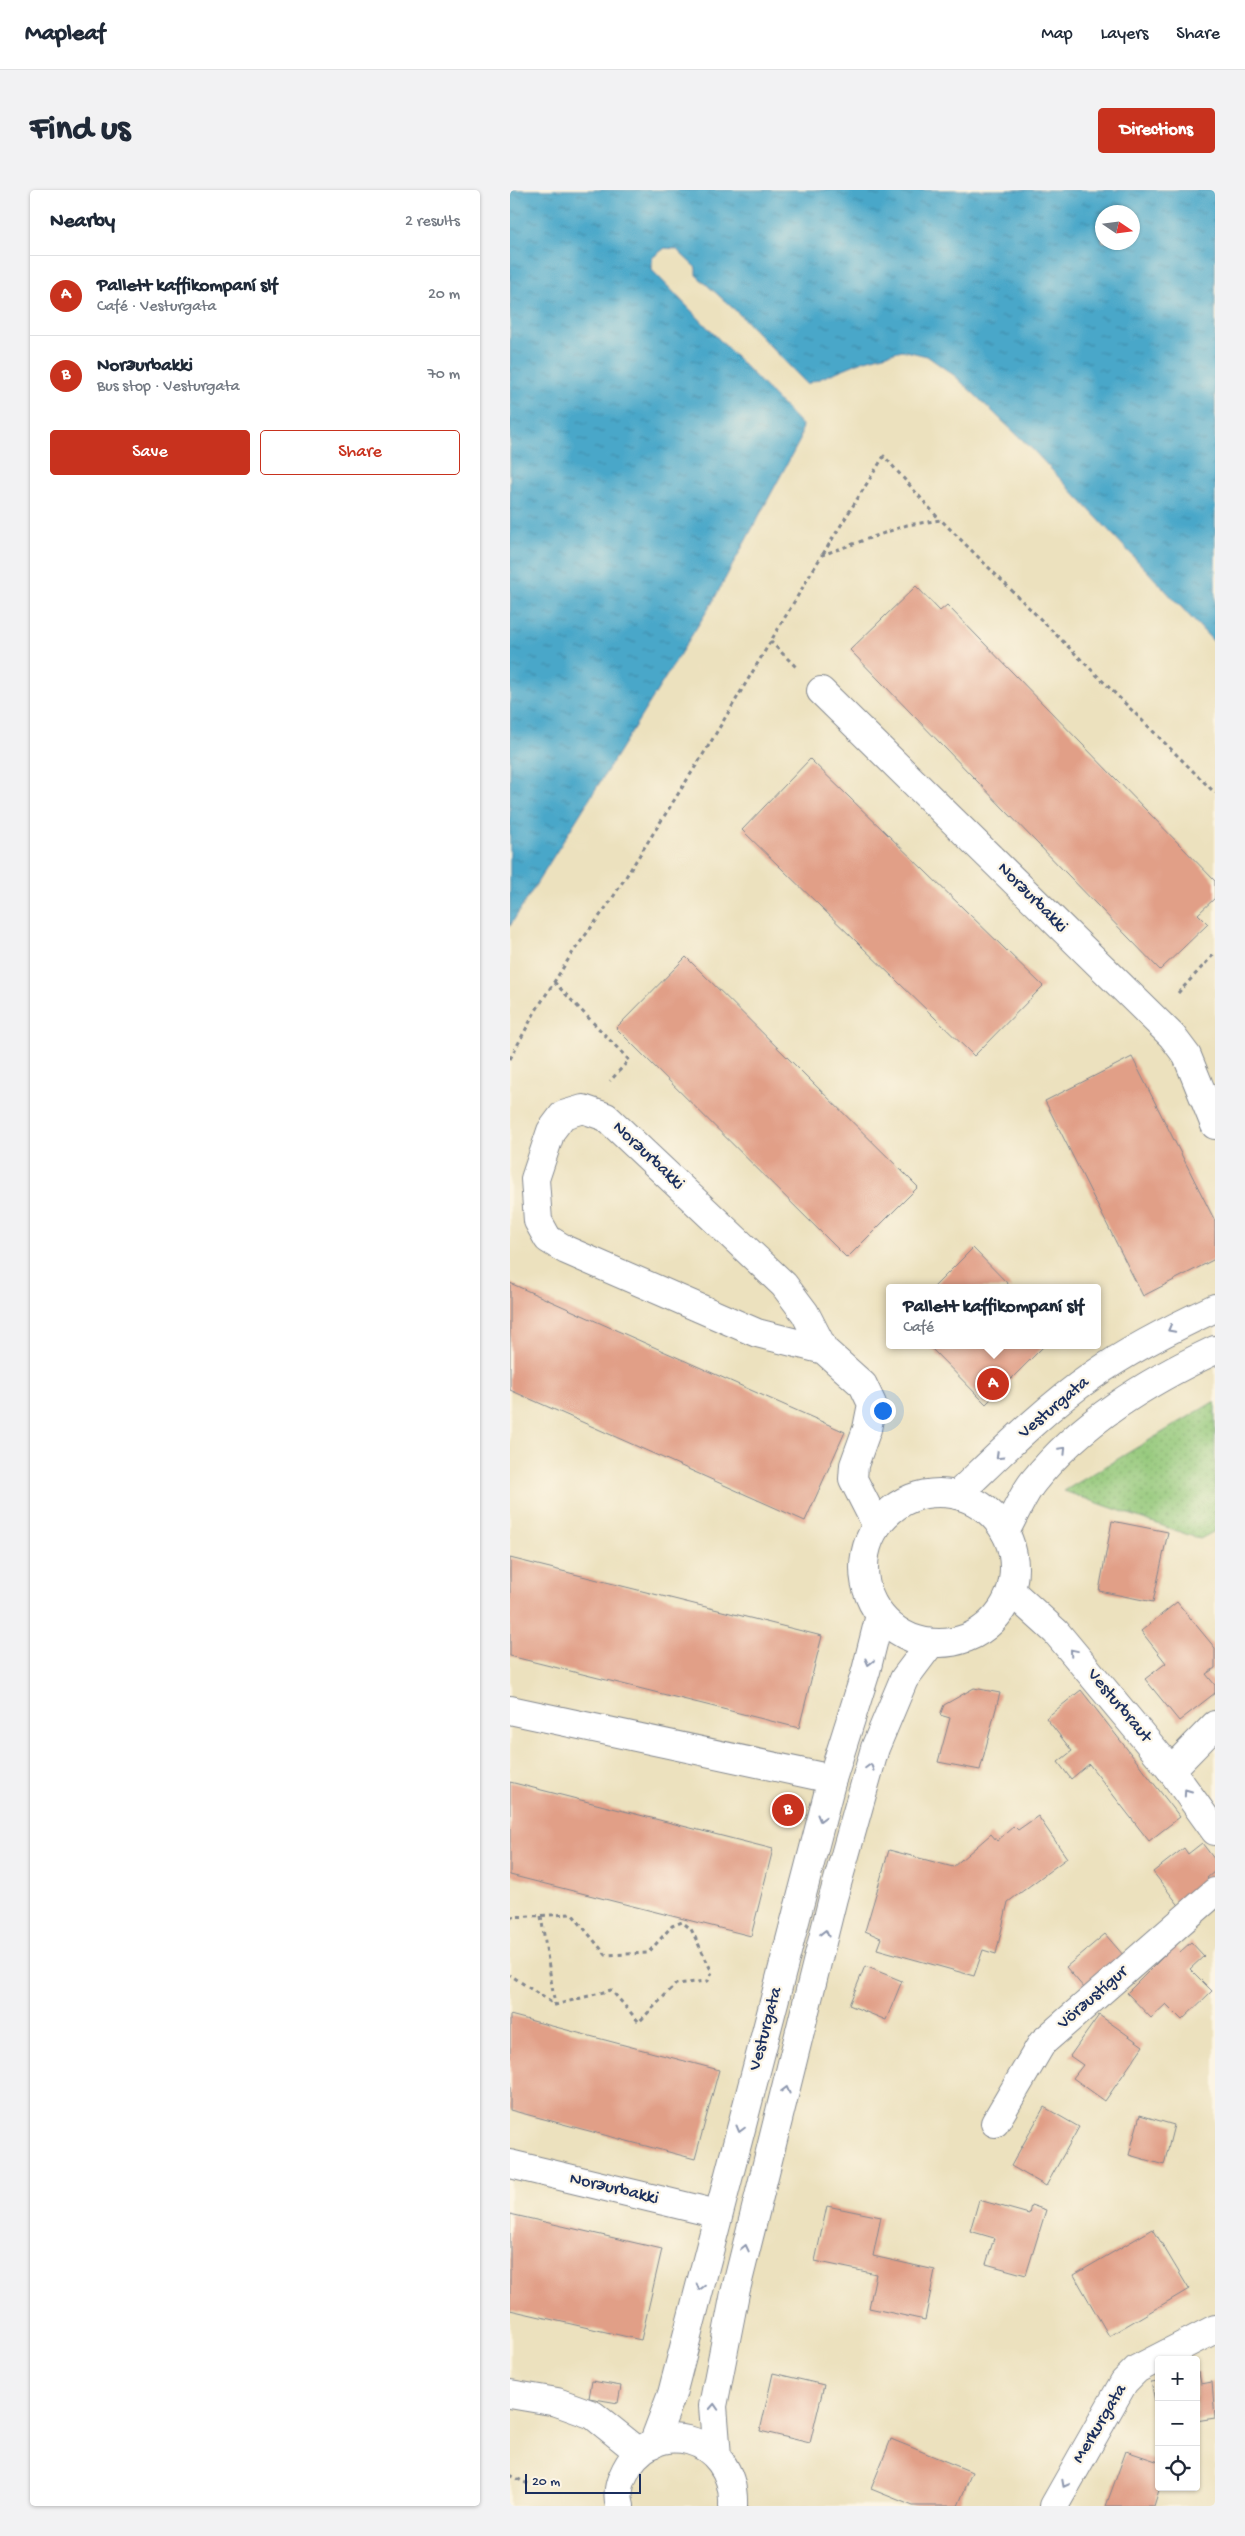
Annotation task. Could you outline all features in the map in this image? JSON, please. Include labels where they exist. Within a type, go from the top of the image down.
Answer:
[{"type":"street","name":"Norðurbakki","points":[[821,691],[1172,1036],[1186,1056],[1215,1125]]},
{"type":"street","name":"Norðurbakki","points":[[824,1350],[757,1333],[566,1250],[548,1239],[538,1221],[535,1179],[551,1131],[563,1116],[584,1110],[606,1117],[784,1285],[806,1313],[824,1350],[863,1385],[872,1404],[867,1428],[854,1465],[853,1480],[877,1526]]},
{"type":"street","name":"Vesturgata","points":[[958,1495],[1052,1407],[1090,1377],[1136,1348],[1215,1308]]},
{"type":"street","name":"Vesturgata","points":[[1005,1532],[1032,1483],[1077,1436],[1113,1407],[1155,1380],[1215,1350]]},
{"type":"street","points":[[935,1493],[958,1495],[986,1509],[1005,1532],[1012,1551],[1014,1571],[1011,1591],[999,1614],[980,1631],[957,1642],[931,1643],[903,1634],[880,1615],[869,1596],[864,1570],[870,1540],[877,1526],[892,1509],[913,1498],[935,1493]]},
{"type":"street","name":"Vesturbraut","points":[[1011,1591],[1056,1632],[1171,1770],[1215,1831]]},
{"type":"street","name":"Vesturgata","points":[[620,2506],[620,2484],[627,2466],[646,2448],[672,2394],[832,1779],[866,1671],[880,1615]]},
{"type":"street","name":"Vesturgata","points":[[717,2456],[713,2406],[735,2294],[833,1898],[875,1748],[904,1679],[931,1643]]},
{"type":"street","points":[[510,1710],[832,1779]]},
{"type":"street","points":[[1171,1770],[1215,1725]]},
{"type":"street","name":"Vörðustígur","points":[[995,2124],[1042,2043],[1215,1892]]},
{"type":"street","name":"Norðurbakki","points":[[510,2164],[718,2214]]},
{"type":"street","name":"Merkurgata","points":[[1054,2506],[1124,2382],[1137,2370],[1215,2329]]},
{"type":"street","points":[[510,2394],[557,2402],[593,2415],[646,2448],[680,2439],[706,2447],[717,2456],[728,2470],[734,2488],[733,2506]]},
{"type":"path","points":[[822,556],[884,456],[941,520]]},
{"type":"path","points":[[1154,1019],[1215,953]]},
{"type":"path","points":[[554,982],[629,1060],[584,1110]]},
{"type":"path","points":[[510,1917],[572,1914],[606,1955],[648,1953],[672,1926],[682,1922],[691,1928],[712,1972],[708,1982],[703,1984],[676,1984],[639,2022],[611,1990],[555,2005],[510,1975]]},
{"type":"path","points":[[541,1916],[555,2005]]},
{"type":"path","points":[[510,2475],[528,2484]]},
{"type":"green space","points":[[1215,1401],[1215,1531],[1200,1539],[1064,1491]]},
{"type":"water","points":[[510,190],[1215,190],[1215,643],[1033,450],[955,376],[927,356],[902,350],[865,360],[807,384],[736,311],[696,275],[696,268],[676,249],[665,248],[652,258],[652,270],[802,425],[800,440],[712,603],[510,926]]},
{"type":"building","points":[[916,586],[940,611],[947,605],[1215,881],[1215,898],[1198,914],[1208,924],[1160,970],[850,650]]},
{"type":"building","points":[[810,759],[1043,986],[974,1056],[742,830]]},
{"type":"building","points":[[686,957],[918,1187],[847,1258],[616,1028]]},
{"type":"building","points":[[1132,1057],[1215,1221],[1215,1259],[1143,1296],[1045,1101]]},
{"type":"building","points":[[973,1248],[1008,1284],[937,1284]]},
{"type":"building","points":[[510,1283],[845,1432],[805,1521],[510,1390]]},
{"type":"building","points":[[932,1349],[1041,1349],[986,1404]]},
{"type":"building","points":[[1112,1521],[1168,1532],[1153,1602],[1099,1591]]},
{"type":"building","points":[[510,1558],[822,1636],[799,1728],[510,1656]]},
{"type":"building","points":[[1177,1602],[1215,1648],[1215,1668],[1206,1674],[1215,1685],[1215,1693],[1179,1721],[1145,1679],[1166,1663],[1141,1631]]},
{"type":"building","points":[[974,1688],[1000,1693],[980,1770],[938,1762],[950,1718],[940,1715],[944,1705]]},
{"type":"building","points":[[1081,1690],[1180,1817],[1149,1841],[1089,1764],[1071,1779],[1058,1762],[1072,1751],[1046,1718]]},
{"type":"building","points":[[510,1782],[773,1849],[751,1936],[510,1875]]},
{"type":"building","points":[[1038,1816],[1067,1858],[1008,1902],[996,1954],[983,1950],[974,1976],[877,1949],[881,1938],[865,1931],[889,1850],[953,1867],[991,1834],[997,1841],[1014,1826],[1018,1830]]},
{"type":"building","points":[[1202,1843],[1215,1860],[1215,1871],[1207,1878],[1211,1884],[1181,1908],[1153,1872],[1184,1848],[1188,1854]]},
{"type":"building","points":[[1105,1934],[1124,1956],[1085,1989],[1066,1967]]},
{"type":"building","points":[[1191,1942],[1204,1956],[1190,1969],[1212,1991],[1182,2020],[1166,2004],[1151,2018],[1127,1993],[1174,1946],[1180,1952]]},
{"type":"building","points":[[865,1966],[902,1981],[886,2020],[849,2005]]},
{"type":"building","points":[[510,2015],[719,2070],[695,2159],[510,2110]]},
{"type":"building","points":[[1099,2015],[1143,2046],[1105,2101],[1073,2078],[1083,2065],[1070,2056]]},
{"type":"building","points":[[1044,2107],[1079,2127],[1046,2186],[1011,2166]]},
{"type":"building","points":[[1140,2115],[1174,2125],[1164,2165],[1129,2155]]},
{"type":"building","points":[[979,2200],[1029,2214],[1031,2205],[1046,2210],[1026,2275],[986,2264],[994,2238],[970,2231]]},
{"type":"building","points":[[827,2206],[881,2217],[873,2256],[935,2270],[925,2320],[869,2308],[876,2274],[815,2261]]},
{"type":"building","points":[[510,2214],[662,2249],[641,2340],[510,2310]]},
{"type":"building","points":[[1153,2229],[1189,2289],[1109,2336],[1074,2275]]},
{"type":"building","points":[[773,2373],[824,2385],[810,2443],[760,2431]]},
{"type":"building","points":[[1200,2378],[1201,2384],[1212,2382],[1215,2418],[1200,2420]]},
{"type":"building","points":[[592,2381],[621,2386],[618,2403],[589,2398]]},
{"type":"building","points":[[1151,2382],[1155,2382],[1155,2401]]},
{"type":"building","points":[[891,2439],[972,2472],[958,2506],[913,2506],[871,2489]]},
{"type":"building","points":[[1126,2451],[1155,2461],[1155,2491],[1159,2491],[1154,2506],[1106,2506]]},
{"type":"place","name":"Pallett kaffikompaní slf","points":[[993,1384]]},
{"type":"place","name":"Norðurbakki","points":[[788,1810]]}]
